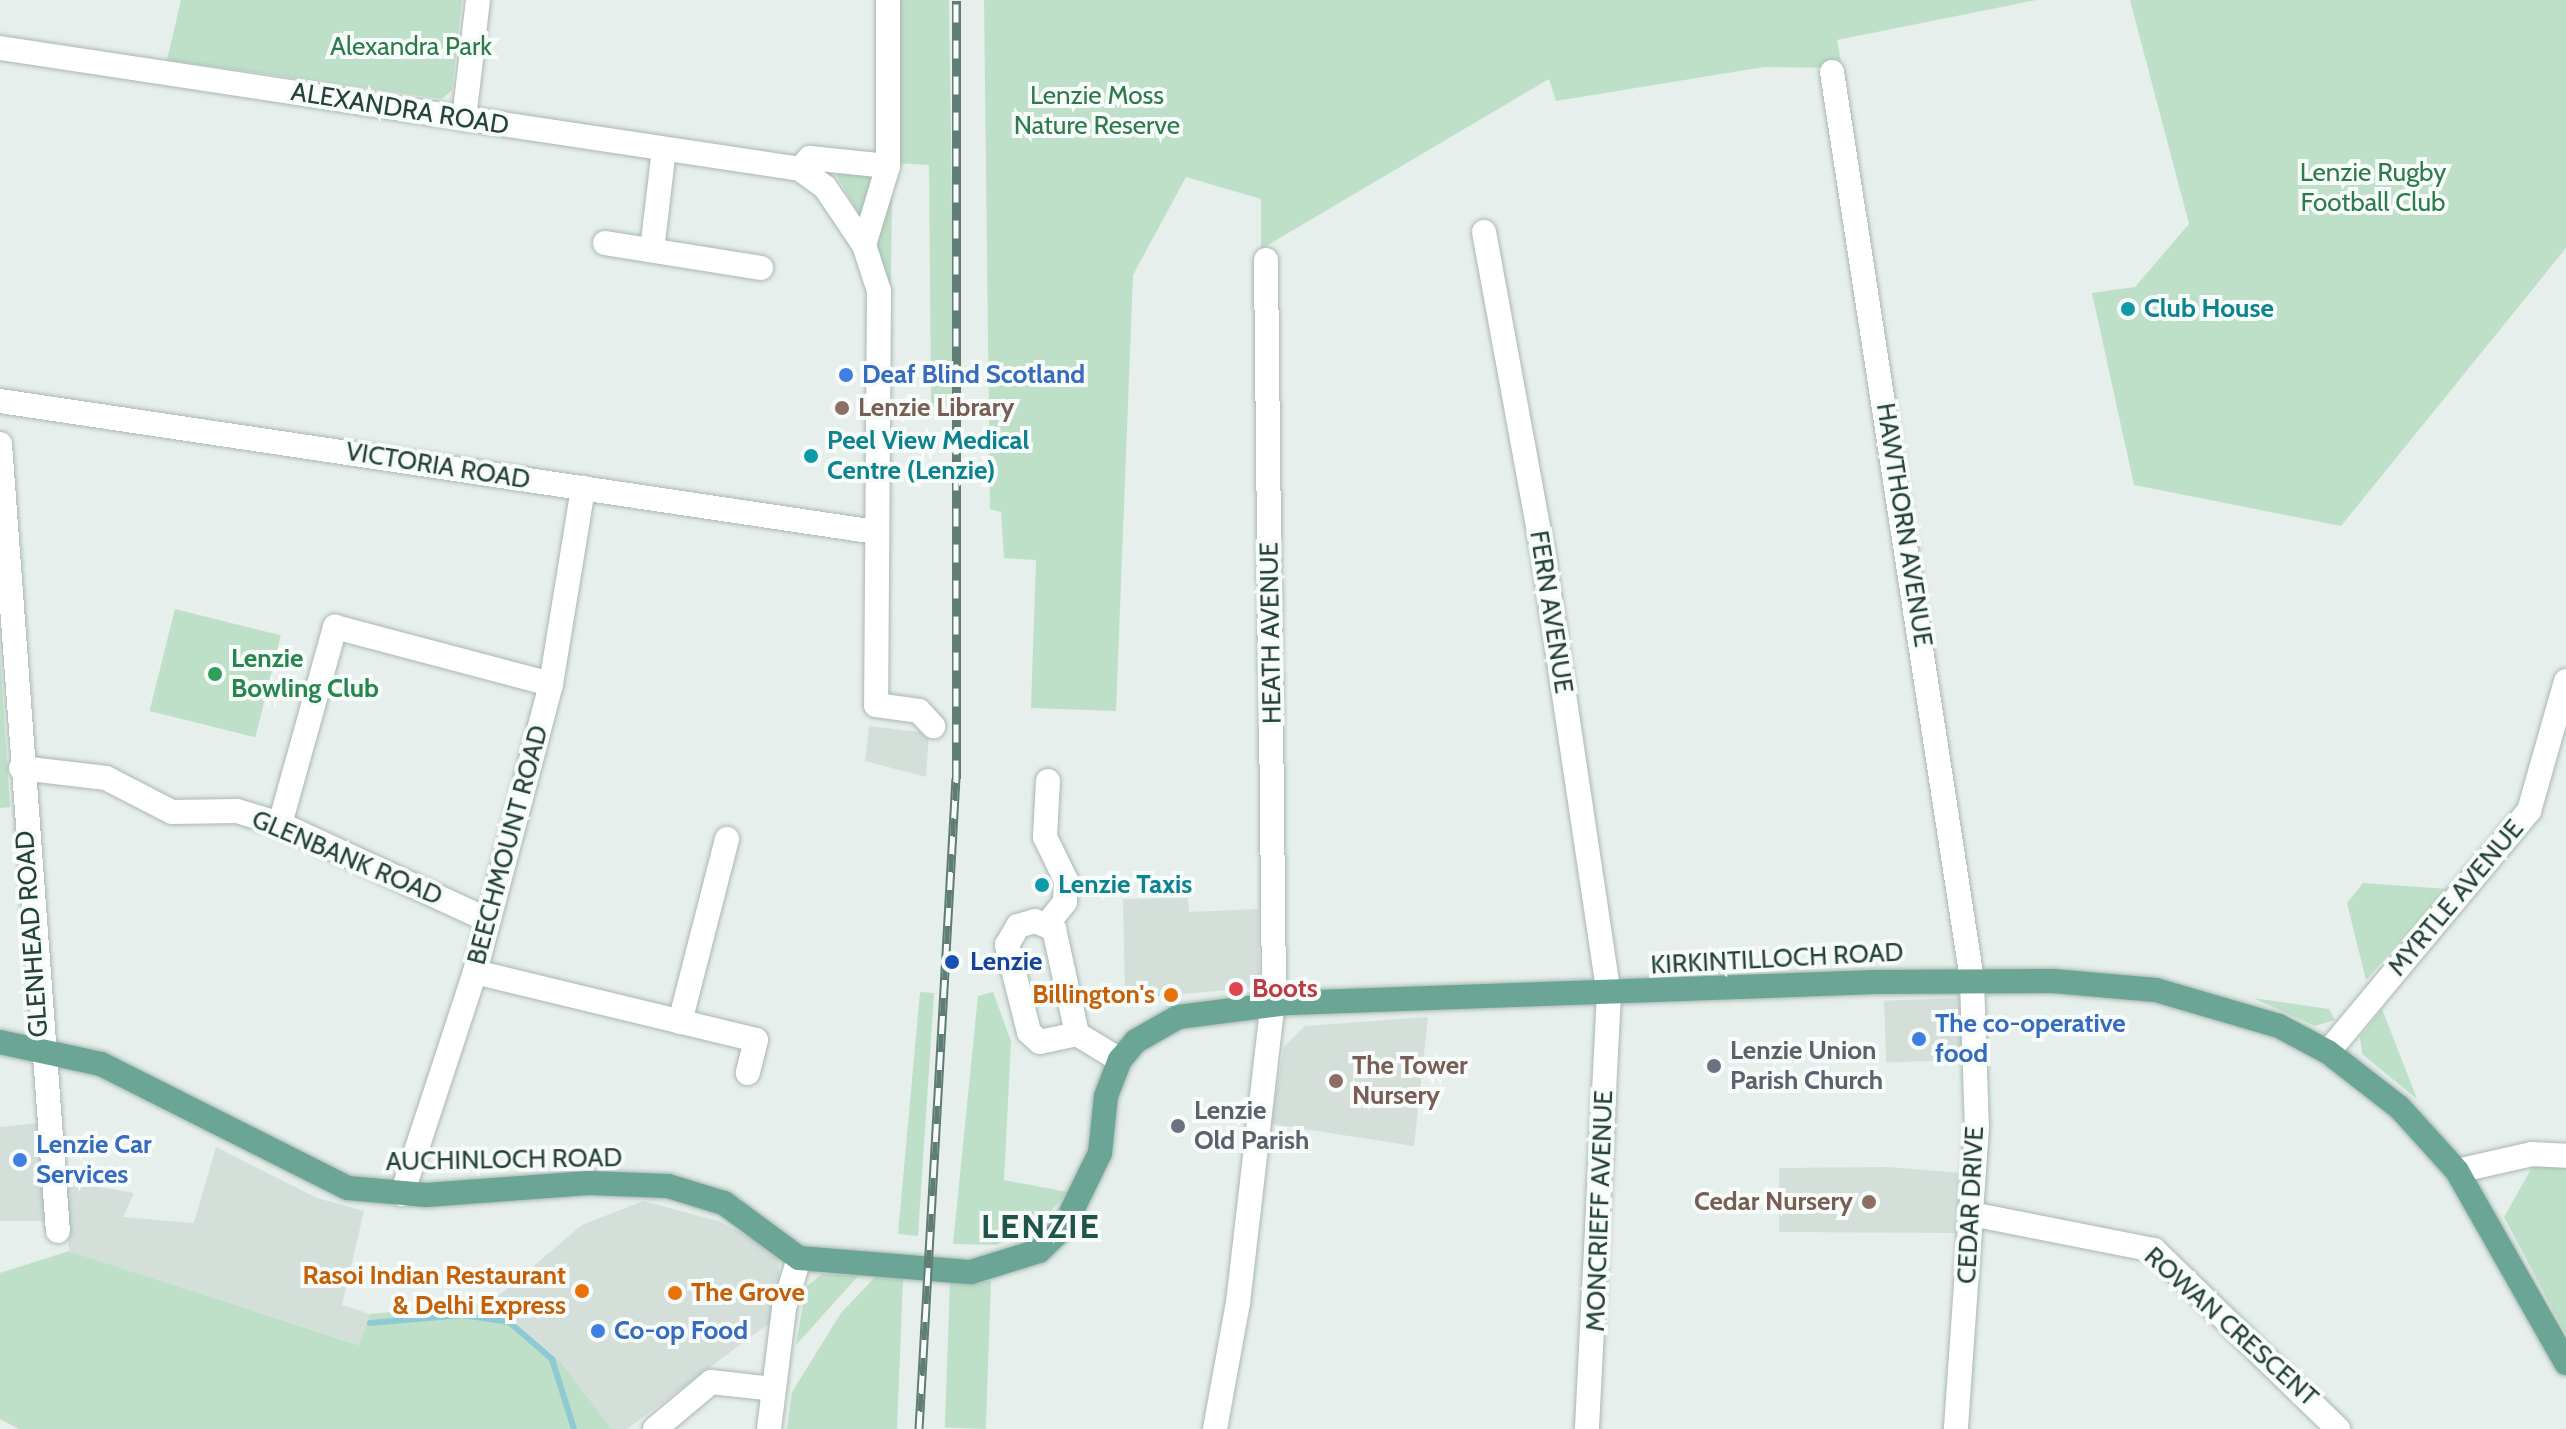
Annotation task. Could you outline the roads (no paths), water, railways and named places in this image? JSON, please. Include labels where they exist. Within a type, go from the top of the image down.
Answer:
[{"type":"main road","name":"KIRKINTILLOCH ROAD","points":[[1120,1060],[1136,1041],[1178,1017],[1272,1006],[1972,980],[2053,981],[2213,1001],[2328,1052],[2399,1107],[2457,1171],[2566,1363]]},
{"type":"main road","name":"AUCHINLOCH ROAD","points":[[0,1042],[40,1047],[101,1064],[294,1166],[348,1188],[402,1194],[589,1183],[668,1186],[724,1203],[799,1258]]},
{"type":"main road","points":[[799,1258],[971,1272],[1039,1251],[1082,1202],[1120,1060]]},
{"type":"street","points":[[464,119],[478,0]]},
{"type":"street","points":[[864,245],[888,166],[888,0]]},
{"type":"street","name":"ALEXANDRA ROAD","points":[[0,48],[800,169],[810,158],[888,166]]},
{"type":"street","name":"HAWTHORN AVENUE","points":[[1832,72],[1972,980]]},
{"type":"street","points":[[652,250],[664,150]]},
{"type":"street","points":[[800,169],[841,208],[864,245],[879,291],[876,705],[919,711],[933,726]]},
{"type":"street","name":"FERN AVENUE","points":[[1484,232],[1542,547],[1609,993]]},
{"type":"street","points":[[605,243],[761,268]]},
{"type":"street","name":"HEATH AVENUE","points":[[1215,1429],[1238,1303],[1272,1006],[1266,260]]},
{"type":"street","name":"VICTORIA ROAD","points":[[0,401],[875,532]]},
{"type":"street","name":"GLENHEAD ROAD","points":[[0,444],[6,641],[21,768],[11,819],[40,1047],[58,1231]]},
{"type":"street","name":"BEECHMOUNT ROAD","points":[[402,1194],[475,972],[551,684],[583,488]]},
{"type":"street","points":[[280,824],[335,627],[551,684]]},
{"type":"street","name":"MYRTLE AVENUE","points":[[2328,1052],[2529,811],[2566,681]]},
{"type":"street","name":"GLENBANK ROAD","points":[[21,768],[106,778],[172,812],[237,811],[280,824],[488,920]]},
{"type":"street","points":[[1048,781],[1045,837],[1066,880],[1065,902],[1048,923],[1009,932],[1023,1013],[1040,1042],[1077,1034],[1120,1060]]},
{"type":"street","points":[[680,1022],[727,839]]},
{"type":"street","points":[[1048,923],[1077,1034]]},
{"type":"street","points":[[475,972],[756,1040],[748,1073]]},
{"type":"street","name":"CEDAR DRIVE","points":[[1956,1429],[1972,1214],[1972,980]]},
{"type":"street","name":"MONCRIEFF AVENUE","points":[[1587,1429],[1609,993]]},
{"type":"street","points":[[2457,1171],[2532,1154],[2566,1156]]},
{"type":"street","name":"ROWAN CRESCENT","points":[[1972,1214],[2154,1250],[2338,1429]]},
{"type":"street","points":[[769,1429],[773,1389],[799,1258]]},
{"type":"street","points":[[655,1429],[711,1382],[773,1389]]},
{"type":"waterway","points":[[370,1323],[463,1315],[509,1322],[552,1359],[574,1429]]},
{"type":"railway","points":[[919,1429],[956,778],[956,0]]},
{"type":"place","name":"Club House","points":[[2128,309]]},
{"type":"place","name":"Deaf Blind Scotland","points":[[846,375]]},
{"type":"place","name":"Lenzie Library","points":[[842,408]]},
{"type":"place","name":"Peel View Medical Centre (Lenzie)","points":[[811,456]]},
{"type":"place","name":"Lenzie Bowling Club","points":[[215,674]]},
{"type":"place","name":"Lenzie Taxis","points":[[1042,885]]},
{"type":"place","name":"Lenzie","points":[[952,962]]},
{"type":"place","name":"Boots","points":[[1236,989]]},
{"type":"place","name":"Billington's","points":[[1171,995]]},
{"type":"place","name":"The co-operative food","points":[[1919,1039]]},
{"type":"place","name":"Lenzie Union Parish Church","points":[[1714,1066]]},
{"type":"place","name":"The Tower Nursery","points":[[1336,1081]]},
{"type":"place","name":"Lenzie Old Parish","points":[[1178,1126]]},
{"type":"place","name":"Lenzie Car Services","points":[[20,1160]]},
{"type":"place","name":"Cedar Nursery","points":[[1869,1202]]},
{"type":"place","name":"Rasoi Indian Restaurant & Delhi Express","points":[[582,1291]]},
{"type":"place","name":"The Grove","points":[[675,1293]]},
{"type":"place","name":"Co-op Food","points":[[598,1331]]},
{"type":"district","name":"LENZIE","points":[[1041,1227]]},
{"type":"park label","name":"Alexandra Park","points":[[411,47]]},
{"type":"park label","name":"Lenzie Moss Nature Reserve","points":[[1097,111]]},
{"type":"park label","name":"Lenzie Rugby Football Club","points":[[2373,188]]}]
